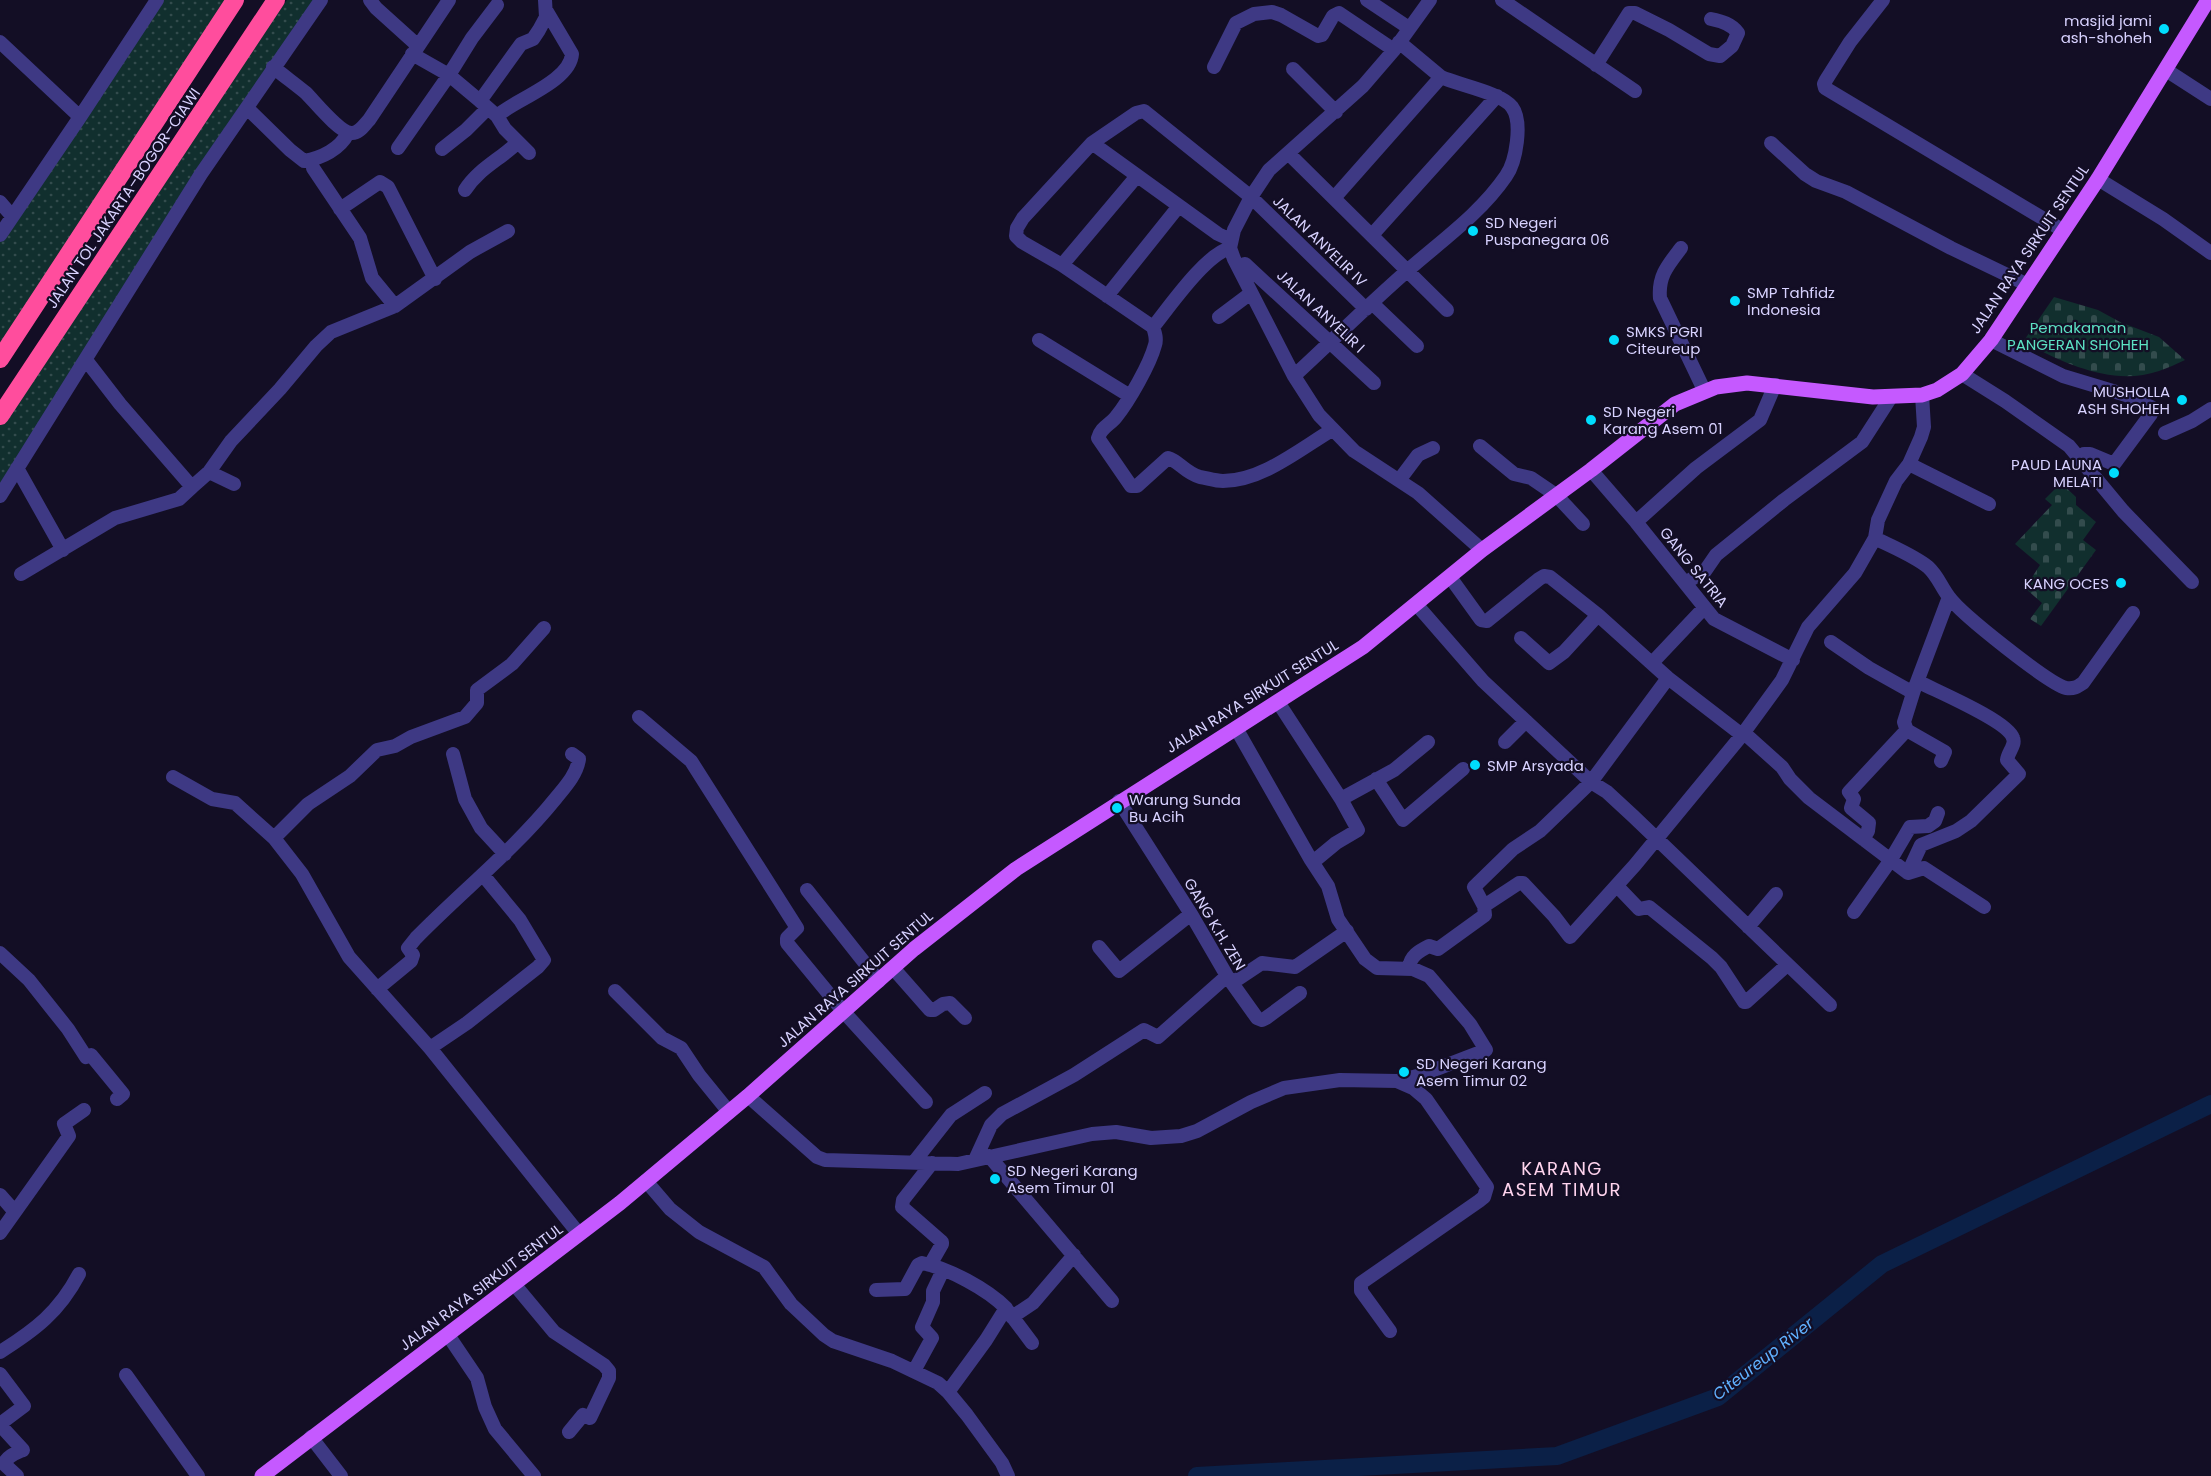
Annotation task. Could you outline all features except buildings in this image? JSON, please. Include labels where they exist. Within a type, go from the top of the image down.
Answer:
[{"type":"highway","name":"JALAN TOL JAKARTA–BOGOR–CIAWI","points":[[0,359],[235,0]]},
{"type":"highway","name":"JALAN TOL JAKARTA–BOGOR–CIAWI","points":[[0,416],[276,0]]},
{"type":"main road","name":"JALAN RAYA SIRKUIT SENTUL","points":[[262,1476],[646,1181],[748,1096],[893,968],[1016,869],[1363,647],[1482,550],[1591,470],[1661,413],[1704,390],[1737,384],[1891,397],[1922,395],[1937,390],[1962,374],[1991,340],[2064,231],[2208,0]]},
{"type":"street","points":[[0,235],[156,0]]},
{"type":"street","points":[[0,496],[201,174],[321,0]]},
{"type":"street","points":[[370,0],[415,50],[449,75],[488,109],[529,153]]},
{"type":"street","points":[[273,67],[348,133],[354,134],[369,120],[449,0]]},
{"type":"street","points":[[1368,0],[1409,28]]},
{"type":"street","points":[[1153,327],[1204,265],[1230,244],[1234,230],[1251,197],[1269,170],[1363,86],[1397,46],[1430,0]]},
{"type":"street","points":[[1502,0],[1635,91]]},
{"type":"street","points":[[1883,0],[1850,42],[1826,80],[1824,84],[1826,88],[2064,231]]},
{"type":"street","points":[[398,148],[497,5]]},
{"type":"street","points":[[488,109],[545,87],[571,60],[572,54],[545,5]]},
{"type":"street","points":[[442,149],[488,109],[518,48],[533,39],[539,30],[546,17],[545,5]]},
{"type":"street","points":[[1214,67],[1236,22],[1244,17],[1264,12],[1281,15],[1318,36],[1322,35],[1333,16],[1339,13],[1397,46],[1441,77],[1458,85],[1497,96],[1511,105],[1515,111],[1515,158],[1507,175],[1444,240],[1408,270],[1294,376]]},
{"type":"street","points":[[1596,65],[1629,13],[1635,13],[1669,30],[1709,54],[1720,56],[1732,46],[1738,33],[1727,24],[1711,19]]},
{"type":"street","points":[[0,42],[80,117]]},
{"type":"street","points":[[1293,69],[1336,112]]},
{"type":"street","points":[[2166,70],[2211,99]]},
{"type":"street","points":[[1335,198],[1441,77]]},
{"type":"street","points":[[1372,235],[1497,96]]},
{"type":"street","points":[[247,108],[304,161],[334,149],[341,144],[348,133]]},
{"type":"street","name":"JALAN ANYELIR IV","points":[[1062,265],[1022,242],[1016,236],[1017,228],[1023,218],[1092,143],[1136,113],[1147,112],[1251,197],[1369,306],[1418,346]]},
{"type":"street","points":[[465,190],[478,174],[518,142]]},
{"type":"street","points":[[1092,143],[1230,244],[1251,293],[1294,376],[1319,415],[1354,451],[1400,479],[1453,522],[1482,550]]},
{"type":"street","points":[[1771,143],[1816,182],[1846,192],[1951,248],[2028,285]]},
{"type":"street","points":[[1288,153],[1447,310]]},
{"type":"street","points":[[313,168],[360,238],[372,278],[395,306]]},
{"type":"street","points":[[1137,176],[1062,265],[1153,327],[1156,336],[1155,346],[1130,396],[1116,418],[1100,431],[1098,438],[1129,483],[1134,487],[1168,458],[1184,471],[1196,476],[1224,481],[1246,477],[1276,464],[1332,430]]},
{"type":"street","points":[[2098,179],[2163,219],[2211,254]]},
{"type":"street","points":[[340,209],[380,182],[384,183],[435,279]]},
{"type":"street","points":[[0,202],[12,216]]},
{"type":"street","points":[[1107,296],[1179,206]]},
{"type":"street","points":[[21,574],[115,518],[180,498],[209,472],[231,441],[331,332],[395,306],[470,252],[508,231]]},
{"type":"street","points":[[1681,248],[1663,272],[1659,286],[1660,298],[1704,390]]},
{"type":"street","name":"JALAN ANYELIR I","points":[[1245,264],[1374,383]]},
{"type":"street","points":[[1219,317],[1251,293]]},
{"type":"street","points":[[1039,340],[1130,396]]},
{"type":"street","points":[[1991,340],[2062,376],[2126,395],[2151,407],[2151,414],[2114,464],[2084,453],[2082,460]]},
{"type":"street","points":[[86,360],[120,404],[192,487]]},
{"type":"street","points":[[1962,374],[2069,446],[2123,511],[2192,582]]},
{"type":"street","points":[[1636,522],[1696,468],[1760,420],[1775,386]]},
{"type":"street","points":[[1484,906],[1519,883],[1523,883],[1554,916],[1570,938],[1617,886],[1743,734],[1793,660],[1808,627],[1847,584],[1875,538],[1878,520],[1896,481],[1909,464],[1924,427],[1922,395]]},
{"type":"street","points":[[1685,583],[1704,571],[1716,555],[1784,500],[1862,442],[1891,397]]},
{"type":"street","points":[[2165,433],[2192,422],[2211,408]]},
{"type":"street","points":[[1480,446],[1514,474],[1531,478],[1556,495],[1583,524]]},
{"type":"street","points":[[1400,479],[1418,455],[1433,448]]},
{"type":"street","points":[[1909,464],[1989,504]]},
{"type":"street","points":[[16,468],[63,550]]},
{"type":"street","name":"GANG SATRIA","points":[[1591,470],[1636,522],[1703,609],[1714,619],[1793,660]]},
{"type":"street","points":[[209,472],[234,484]]},
{"type":"street","points":[[1875,538],[1922,563],[1938,578],[1949,597],[2012,652],[2048,678],[2068,688],[2076,688],[2083,683],[2133,613]]},
{"type":"street","points":[[1450,577],[1481,620],[1487,621],[1544,576],[1550,577],[1598,615],[1668,678],[1743,734],[1782,767],[1790,779],[1809,798],[1908,873]]},
{"type":"street","points":[[1941,761],[1945,752],[1907,731],[1904,722],[1949,597]]},
{"type":"street","points":[[1416,604],[1483,681],[1592,782],[1607,792],[1830,1005]]},
{"type":"street","points":[[1653,663],[1703,609]]},
{"type":"street","points":[[1521,638],[1549,663],[1564,652],[1598,615]]},
{"type":"street","points":[[274,838],[308,804],[350,776],[378,750],[395,746],[411,737],[465,717],[477,703],[477,690],[512,664],[544,628]]},
{"type":"street","points":[[1831,642],[1869,668],[1910,691],[1916,686]]},
{"type":"street","points":[[1408,968],[1412,958],[1419,951],[1429,946],[1438,949],[1485,915],[1484,906],[1474,887],[1513,849],[1540,831],[1592,782],[1668,678]]},
{"type":"street","points":[[1908,873],[1921,845],[1956,831],[1971,821],[2019,774],[2007,760],[2014,742],[2011,734],[1997,721],[1916,686]]},
{"type":"street","points":[[1278,702],[1341,799],[1358,830],[1336,843],[1313,862]]},
{"type":"street","points":[[639,717],[691,761],[797,928],[787,938],[787,943],[843,1011],[926,1102]]},
{"type":"street","points":[[1505,742],[1526,721]]},
{"type":"street","points":[[748,1096],[820,1159],[951,1165],[1092,1134],[1116,1132],[1151,1138],[1181,1136],[1197,1131],[1251,1102],[1292,1086],[1340,1080],[1397,1081],[1421,1075],[1486,1050],[1470,1023],[1425,973],[1408,968],[1381,969],[1372,966],[1336,914],[1328,886],[1236,728]]},
{"type":"street","points":[[1863,839],[1868,831],[1869,823],[1851,808],[1854,799],[1849,792],[1907,731]]},
{"type":"street","points":[[1341,799],[1394,770],[1428,742]]},
{"type":"street","points":[[453,754],[465,800],[481,828],[505,854]]},
{"type":"street","points":[[377,989],[411,961],[413,955],[408,949],[409,945],[532,828],[569,781],[579,759],[572,754]]},
{"type":"street","points":[[1376,779],[1403,820],[1463,769]]},
{"type":"street","points":[[172,777],[212,799],[235,803],[274,838],[302,874],[349,957],[430,1048],[579,1234]]},
{"type":"street","name":"GANG K.H. ZEN","points":[[1119,801],[1191,914],[1229,979],[1260,1020],[1300,993]]},
{"type":"street","points":[[1854,912],[1890,861],[1910,827],[1926,828],[1935,821],[1938,813]]},
{"type":"street","points":[[1908,873],[1924,868],[1984,907]]},
{"type":"street","points":[[430,1048],[467,1023],[544,960],[520,921],[483,875]]},
{"type":"street","points":[[1617,886],[1639,909],[1649,907],[1712,958],[1721,967],[1744,1002],[1787,965]]},
{"type":"street","points":[[807,890],[879,981]]},
{"type":"street","points":[[1748,927],[1776,894]]},
{"type":"street","points":[[1099,948],[1119,971],[1191,914]]},
{"type":"street","points":[[975,1160],[991,1125],[1002,1114],[1074,1075],[1144,1030],[1158,1037],[1229,979],[1262,963],[1295,967],[1347,932]]},
{"type":"street","points":[[0,953],[20,969],[68,1029],[86,1057],[91,1055],[123,1094],[117,1099]]},
{"type":"street","points":[[893,968],[930,1010],[950,1003],[964,1018]]},
{"type":"street","points":[[615,991],[662,1038],[681,1048],[729,1112]]},
{"type":"street","points":[[1390,1331],[1360,1291],[1361,1283],[1479,1201],[1484,1197],[1487,1187],[1426,1099],[1408,1085],[1397,1081]]},
{"type":"street","points":[[914,1162],[951,1115],[985,1093]]},
{"type":"street","points":[[0,1233],[69,1136],[64,1124],[84,1110]]},
{"type":"street","points":[[989,1156],[1113,1301]]},
{"type":"street","points":[[914,1371],[932,1338],[922,1327],[933,1302],[942,1242],[902,1204],[932,1163]]},
{"type":"street","points":[[646,1181],[670,1209],[699,1232],[764,1267],[791,1304],[820,1332],[833,1341],[914,1371],[933,1380],[948,1392],[992,1449],[1008,1476]]},
{"type":"street","points":[[0,1195],[15,1212]]},
{"type":"street","points":[[948,1392],[1009,1313],[1033,1303],[1074,1255]]},
{"type":"street","points":[[876,1290],[907,1288],[918,1265],[922,1263],[937,1268],[976,1286],[1009,1313],[1032,1343]]},
{"type":"street","points":[[0,1352],[33,1332],[68,1294],[79,1275]]},
{"type":"street","points":[[514,1284],[555,1332],[604,1365],[609,1371],[609,1378],[590,1418],[583,1415],[569,1432]]},
{"type":"street","points":[[448,1335],[477,1378],[485,1407],[495,1429],[534,1476]]},
{"type":"street","points":[[0,1374],[24,1406],[0,1425],[24,1450],[9,1456],[2,1462],[17,1476]]},
{"type":"street","points":[[126,1375],[198,1476]]},
{"type":"street","points":[[311,1437],[341,1476]]},
{"type":"green space","points":[[157,0],[235,0],[0,359],[0,231]]},
{"type":"green space","points":[[287,0],[321,0],[0,494],[0,416],[52,337]]},
{"type":"green space","name":"Pemakaman PANGERAN SHOHEH","points":[[2054,297],[2098,310],[2120,322],[2159,337],[2185,360],[2159,371],[2141,375],[2106,374],[2072,365],[2023,342]]},
{"type":"green space","points":[[2061,483],[2076,497],[2076,505],[2096,522],[2083,540],[2096,550],[2041,626],[2030,619],[2042,603],[2025,588],[2040,565],[2015,544],[2052,505],[2045,499]]},
{"type":"waterway","name":"Citeureup River","points":[[1197,1476],[1557,1456],[1718,1397],[1882,1264],[2211,1104]]},
{"type":"place","name":"masjid jami ash-shoheh","points":[[2164,29]]},
{"type":"place","name":"SD Negeri Puspanegara 06","points":[[1473,231]]},
{"type":"place","name":"SMP Tahfidz Indonesia","points":[[1735,301]]},
{"type":"place","name":"SMKS PGRI Citeureup","points":[[1614,340]]},
{"type":"place","name":"MUSHOLLA ASH SHOHEH","points":[[2182,400]]},
{"type":"place","name":"SD Negeri Karang Asem 01","points":[[1591,420]]},
{"type":"place","name":"PAUD LAUNA MELATI","points":[[2114,473]]},
{"type":"place","name":"KANG OCES","points":[[2121,583]]},
{"type":"place","name":"SMP Arsyada","points":[[1475,765]]},
{"type":"place","name":"Warung Sunda Bu Acih","points":[[1117,808]]},
{"type":"place","name":"SD Negeri Karang Asem Timur 02","points":[[1404,1072]]},
{"type":"place","name":"SD Negeri Karang Asem Timur 01","points":[[995,1179]]},
{"type":"district","name":"KARANG ASEM TIMUR","points":[[1562,1178]]}]
